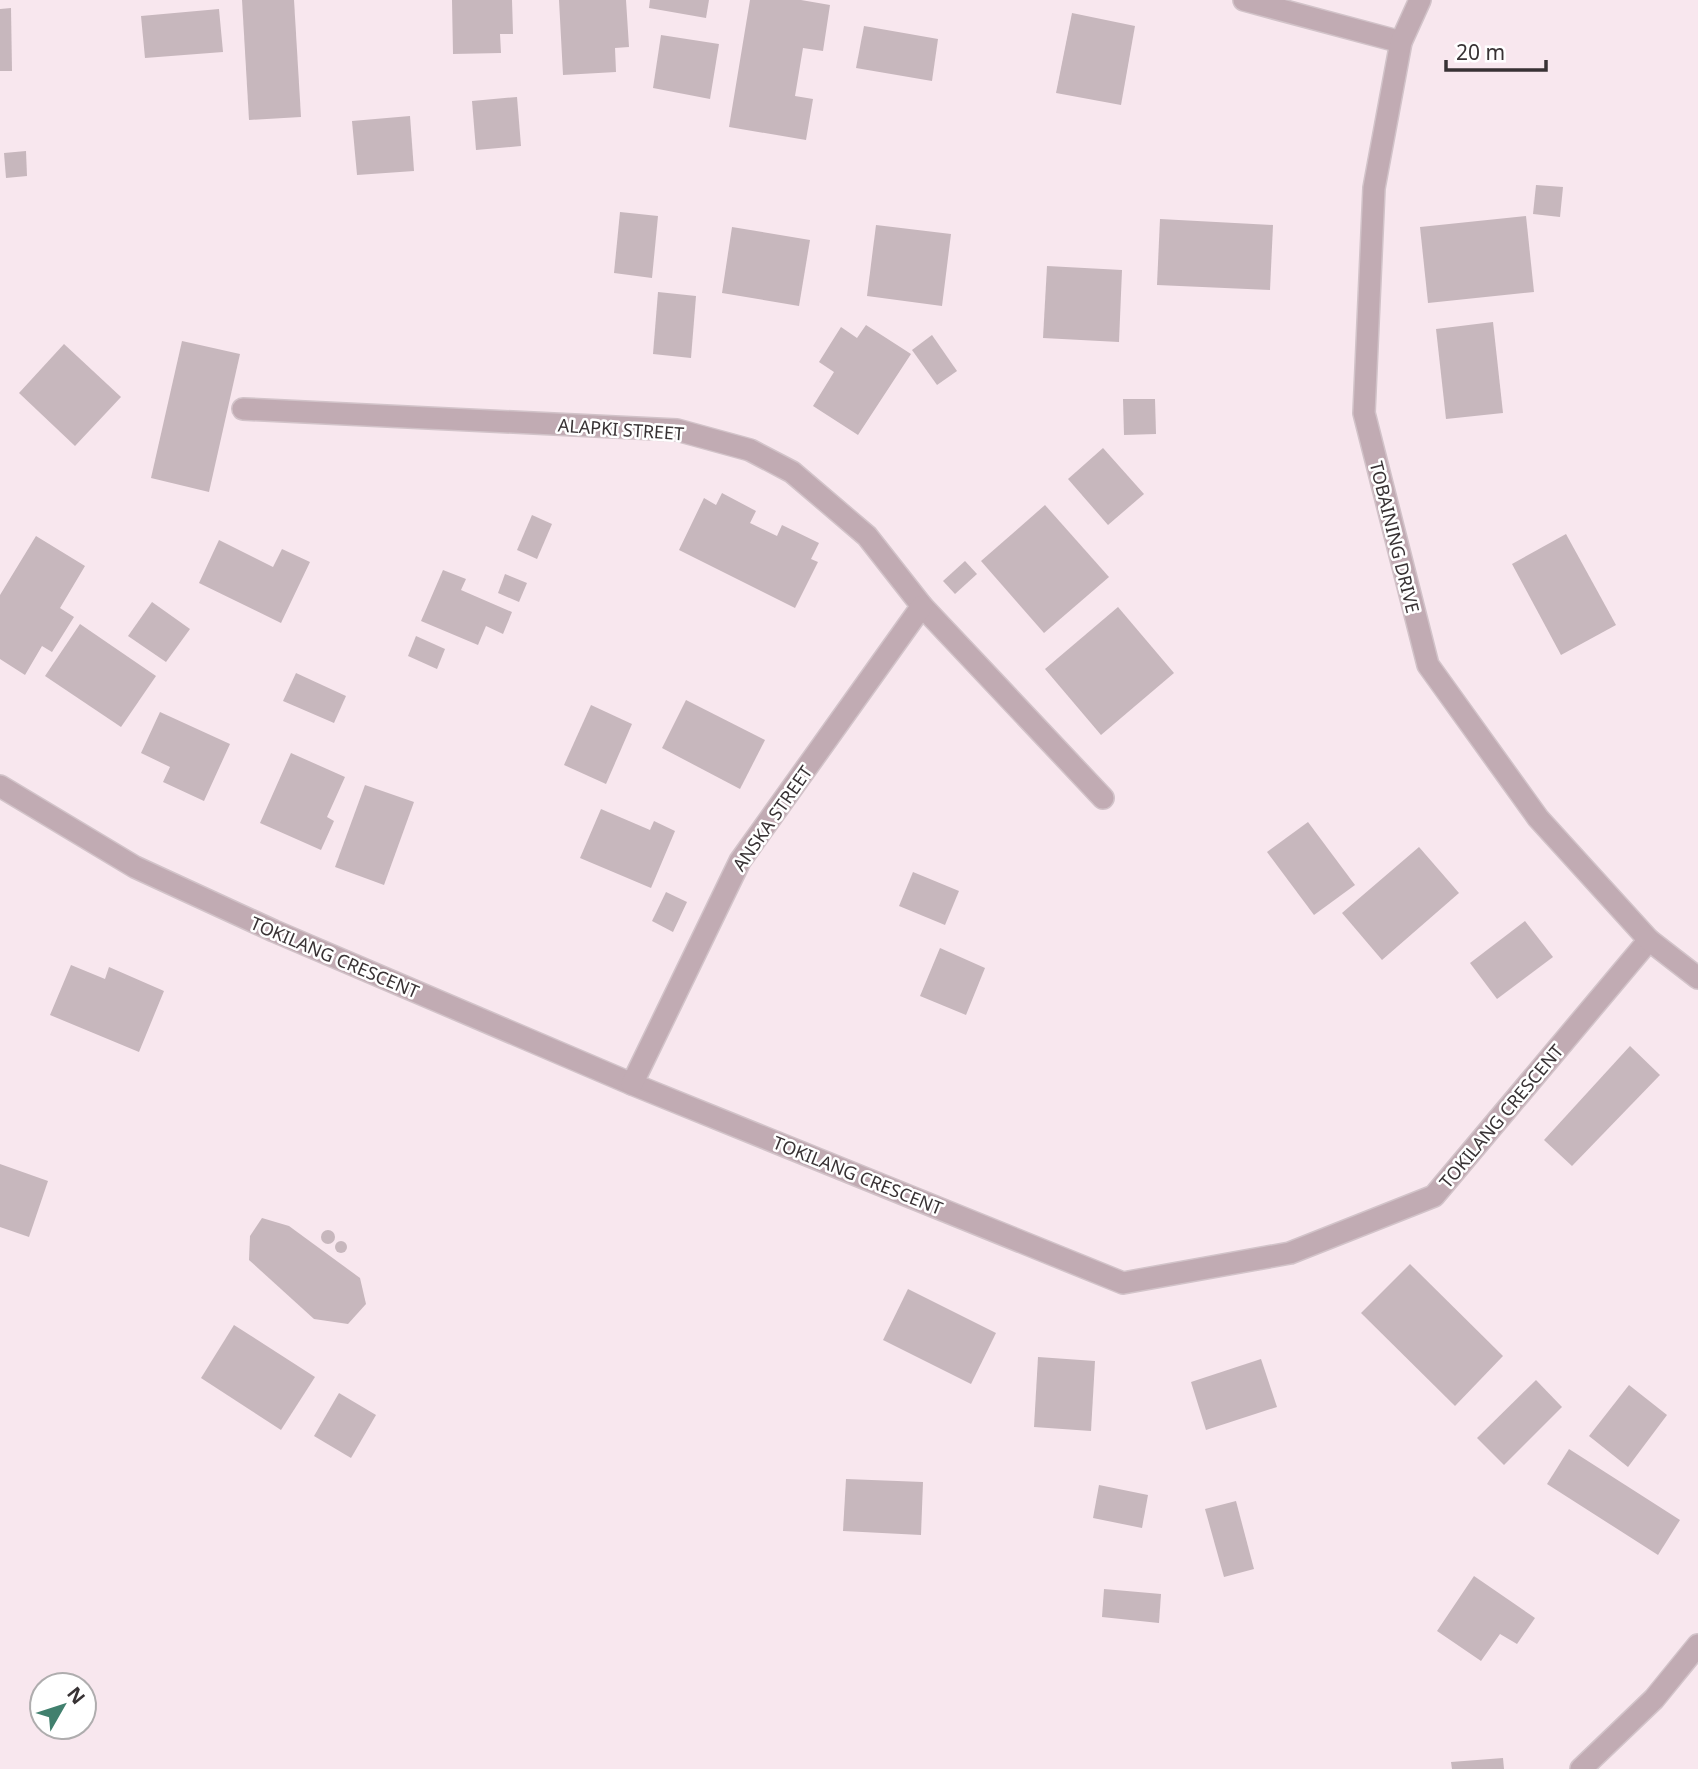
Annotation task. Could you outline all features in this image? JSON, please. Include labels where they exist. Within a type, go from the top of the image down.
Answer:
[{"type":"street","points":[[1244,0],[1401,42]]},
{"type":"street","name":"TOBAINING DRIVE","points":[[1420,0],[1401,42],[1374,188],[1364,412],[1428,665],[1538,818],[1649,940],[1698,978]]},
{"type":"street","name":"ALAPKI STREET","points":[[243,409],[677,430],[750,450],[792,472],[867,536],[922,606],[1103,798]]},
{"type":"street","name":"ANSKA STREET","points":[[632,1084],[740,861],[922,606]]},
{"type":"street","name":"TOKILANG CRESCENT","points":[[0,786],[135,867],[274,931],[632,1084],[1123,1283],[1290,1253],[1434,1196],[1649,940]]},
{"type":"street","points":[[1581,1769],[1654,1699],[1698,1645]]},
{"type":"building","points":[[242,0],[294,0],[301,117],[249,120]]},
{"type":"building","points":[[452,0],[512,0],[513,34],[500,34],[501,53],[453,54]]},
{"type":"building","points":[[559,0],[626,0],[629,47],[615,48],[616,72],[563,75]]},
{"type":"building","points":[[650,0],[709,0],[706,18],[649,8]]},
{"type":"building","points":[[750,0],[801,0],[830,5],[823,51],[803,48],[795,96],[813,99],[806,140],[729,127]]},
{"type":"building","points":[[11,8],[12,71],[0,71],[0,9]]},
{"type":"building","points":[[219,9],[223,52],[145,58],[141,16]]},
{"type":"building","points":[[1072,13],[1135,26],[1121,105],[1056,93]]},
{"type":"building","points":[[864,26],[938,39],[932,81],[856,68]]},
{"type":"building","points":[[661,35],[719,44],[710,99],[653,88]]},
{"type":"building","points":[[517,97],[521,146],[476,150],[472,101]]},
{"type":"building","points":[[410,116],[414,171],[357,175],[352,121]]},
{"type":"building","points":[[26,151],[27,176],[6,178],[4,153]]},
{"type":"building","points":[[1536,185],[1563,187],[1560,217],[1533,214]]},
{"type":"building","points":[[620,212],[658,216],[652,278],[614,273]]},
{"type":"building","points":[[1526,216],[1534,292],[1428,303],[1420,227]]},
{"type":"building","points":[[1160,219],[1273,225],[1270,290],[1157,285]]},
{"type":"building","points":[[876,225],[951,234],[942,306],[867,296]]},
{"type":"building","points":[[732,227],[810,240],[799,306],[722,293]]},
{"type":"building","points":[[1047,266],[1122,270],[1119,342],[1043,338]]},
{"type":"building","points":[[658,292],[696,296],[691,358],[653,354]]},
{"type":"building","points":[[1493,322],[1503,413],[1446,419],[1436,329]]},
{"type":"building","points":[[866,325],[911,354],[858,435],[813,406],[834,372],[819,362],[841,327],[857,338]]},
{"type":"building","points":[[932,335],[957,371],[937,385],[912,350]]},
{"type":"building","points":[[182,341],[240,354],[209,492],[151,478]]},
{"type":"building","points":[[64,344],[121,397],[75,446],[19,393]]},
{"type":"building","points":[[1123,399],[1155,399],[1156,434],[1124,435]]},
{"type":"building","points":[[1103,448],[1144,494],[1108,525],[1068,479]]},
{"type":"building","points":[[722,493],[756,511],[750,523],[777,536],[782,525],[819,543],[811,559],[818,562],[795,608],[679,550],[704,498],[716,505]]},
{"type":"building","points":[[1045,505],[1109,577],[1044,633],[981,561]]},
{"type":"building","points":[[532,515],[552,524],[537,559],[517,550]]},
{"type":"building","points":[[1566,534],[1616,625],[1561,655],[1512,564]]},
{"type":"building","points":[[36,536],[85,566],[60,608],[74,617],[52,652],[42,646],[25,675],[0,659],[0,595]]},
{"type":"building","points":[[219,540],[273,567],[282,549],[310,562],[281,623],[199,583]]},
{"type":"building","points":[[965,561],[977,574],[955,594],[943,581]]},
{"type":"building","points":[[443,570],[466,579],[461,590],[512,612],[503,634],[486,626],[478,645],[421,621]]},
{"type":"building","points":[[505,574],[527,583],[519,602],[498,593]]},
{"type":"building","points":[[152,602],[190,629],[166,662],[128,636]]},
{"type":"building","points":[[1118,607],[1174,673],[1101,735],[1045,669]]},
{"type":"building","points":[[80,624],[156,676],[121,727],[45,676]]},
{"type":"building","points":[[416,636],[445,649],[437,669],[408,656]]},
{"type":"building","points":[[296,673],[346,696],[334,723],[283,701]]},
{"type":"building","points":[[686,700],[765,740],[740,789],[662,748]]},
{"type":"building","points":[[591,705],[632,724],[606,784],[564,765]]},
{"type":"building","points":[[160,712],[230,744],[204,801],[163,782],[170,767],[141,753]]},
{"type":"building","points":[[291,753],[345,777],[327,817],[334,821],[321,850],[260,823]]},
{"type":"building","points":[[365,785],[414,802],[384,885],[335,867]]},
{"type":"building","points":[[601,809],[650,830],[654,821],[675,831],[651,888],[580,858]]},
{"type":"building","points":[[1308,822],[1355,885],[1314,915],[1267,852]]},
{"type":"building","points":[[1419,847],[1459,893],[1382,960],[1342,913]]},
{"type":"building","points":[[913,872],[959,891],[945,925],[899,906]]},
{"type":"building","points":[[666,892],[687,902],[673,932],[652,921]]},
{"type":"building","points":[[1525,921],[1553,957],[1497,999],[1470,963]]},
{"type":"building","points":[[940,948],[985,968],[966,1015],[920,996]]},
{"type":"building","points":[[71,965],[105,979],[109,967],[164,991],[139,1052],[50,1015]]},
{"type":"building","points":[[1630,1046],[1660,1075],[1572,1166],[1544,1140]]},
{"type":"building","points":[[0,1164],[48,1181],[29,1237],[0,1227]]},
{"type":"building","points":[[262,1218],[289,1226],[360,1278],[366,1304],[348,1324],[314,1319],[249,1260],[250,1236]]},
{"type":"building","points":[[328,1230],[333,1232],[333,1242],[328,1244],[323,1242],[321,1237],[323,1232]]},
{"type":"building","points":[[341,1241],[347,1247],[341,1253],[335,1247]]},
{"type":"building","points":[[1410,1264],[1503,1356],[1455,1406],[1361,1313]]},
{"type":"building","points":[[908,1289],[996,1333],[971,1384],[883,1340]]},
{"type":"building","points":[[234,1325],[315,1377],[281,1430],[201,1378]]},
{"type":"building","points":[[1038,1357],[1095,1361],[1091,1431],[1034,1427]]},
{"type":"building","points":[[1261,1359],[1277,1407],[1206,1430],[1191,1382]]},
{"type":"building","points":[[1536,1380],[1562,1407],[1504,1465],[1477,1438]]},
{"type":"building","points":[[1629,1385],[1667,1415],[1628,1467],[1589,1436]]},
{"type":"building","points":[[339,1393],[376,1415],[351,1458],[314,1436]]},
{"type":"building","points":[[1569,1449],[1680,1520],[1658,1555],[1547,1484]]},
{"type":"building","points":[[846,1479],[923,1482],[921,1535],[843,1531]]},
{"type":"building","points":[[1099,1485],[1148,1495],[1142,1528],[1093,1518]]},
{"type":"building","points":[[1236,1501],[1254,1569],[1224,1577],[1205,1509]]},
{"type":"building","points":[[1474,1576],[1535,1618],[1517,1644],[1500,1634],[1481,1661],[1437,1631]]},
{"type":"building","points":[[1104,1589],[1161,1594],[1159,1623],[1102,1617]]},
{"type":"building","points":[[1503,1758],[1504,1769],[1452,1769],[1451,1762]]}]
